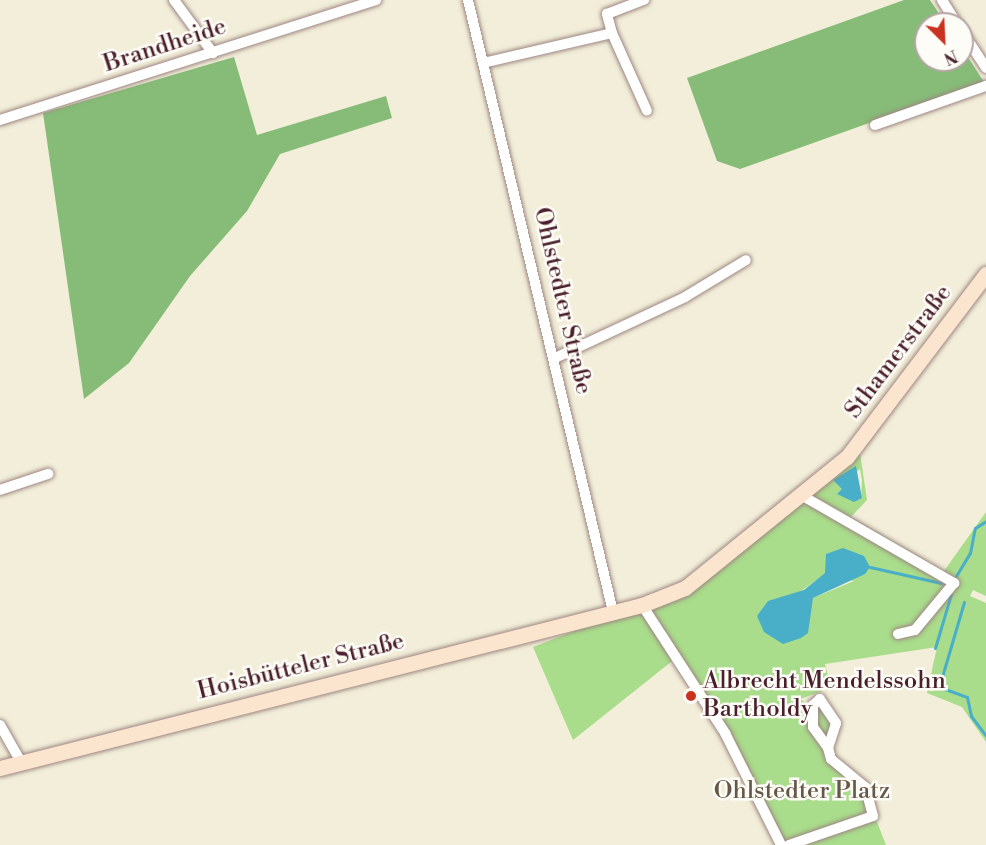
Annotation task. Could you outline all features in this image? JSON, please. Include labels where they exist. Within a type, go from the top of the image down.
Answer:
[{"type":"street","points":[[174,0],[213,52]]},
{"type":"street","name":"Brandheide","points":[[0,120],[376,0]]},
{"type":"street","name":"Ohlstedter Straße","points":[[468,0],[555,358],[613,612]]},
{"type":"street","points":[[644,0],[607,14],[612,33],[647,111]]},
{"type":"street","points":[[483,63],[612,33]]},
{"type":"street","points":[[974,50],[986,68]]},
{"type":"street","points":[[875,125],[986,86]]},
{"type":"street","points":[[555,358],[685,297],[746,260]]},
{"type":"street","name":"Sthamerstraße","points":[[801,495],[847,457],[986,274]]},
{"type":"street","points":[[0,490],[48,474]]},
{"type":"street","points":[[613,612],[642,605],[685,588],[801,495],[954,582],[915,630],[898,634]]},
{"type":"street","points":[[642,605],[725,733],[781,845]]},
{"type":"street","name":"Hoisbütteler Straße","points":[[0,768],[613,612]]},
{"type":"street","points":[[0,725],[21,762]]},
{"type":"street","points":[[789,845],[873,816],[865,787],[834,764],[828,748]]},
{"type":"green space","points":[[904,0],[930,0],[938,12],[914,12],[914,72],[974,72],[974,67],[984,82],[740,169],[717,161],[687,78]]},
{"type":"green space","points":[[234,57],[257,135],[386,96],[392,118],[280,154],[247,211],[190,276],[129,363],[84,399],[43,113]]},
{"type":"green space","name":"Ohlstedter Platz","points":[[860,453],[867,500],[851,517],[944,571],[986,512],[986,596],[973,590],[970,596],[986,603],[986,742],[962,707],[927,693],[937,647],[825,664],[831,688],[800,699],[812,707],[815,701],[836,723],[828,748],[861,781],[886,845],[781,845],[725,733],[676,658],[573,740],[533,647],[642,605],[731,559]],"holes":[[[860,469],[862,480],[861,498],[841,484]],[[826,573],[854,581],[813,598],[809,614],[768,601],[793,597]]]},
{"type":"water","points":[[856,466],[862,498],[854,502],[837,494],[842,489],[833,480]]},
{"type":"water","points":[[843,548],[864,556],[870,567],[865,574],[813,598],[808,633],[801,638],[783,644],[764,632],[757,616],[768,601],[804,590],[825,573],[826,554]]},
{"type":"waterway","points":[[956,576],[970,553],[975,528],[986,521]]},
{"type":"waterway","points":[[870,567],[941,583]]},
{"type":"waterway","points":[[935,648],[951,594]]},
{"type":"waterway","points":[[964,602],[941,680],[945,689],[967,697],[971,716],[986,736]]},
{"type":"place","name":"Albrecht Mendelssohn Bartholdy","points":[[691,696]]}]
